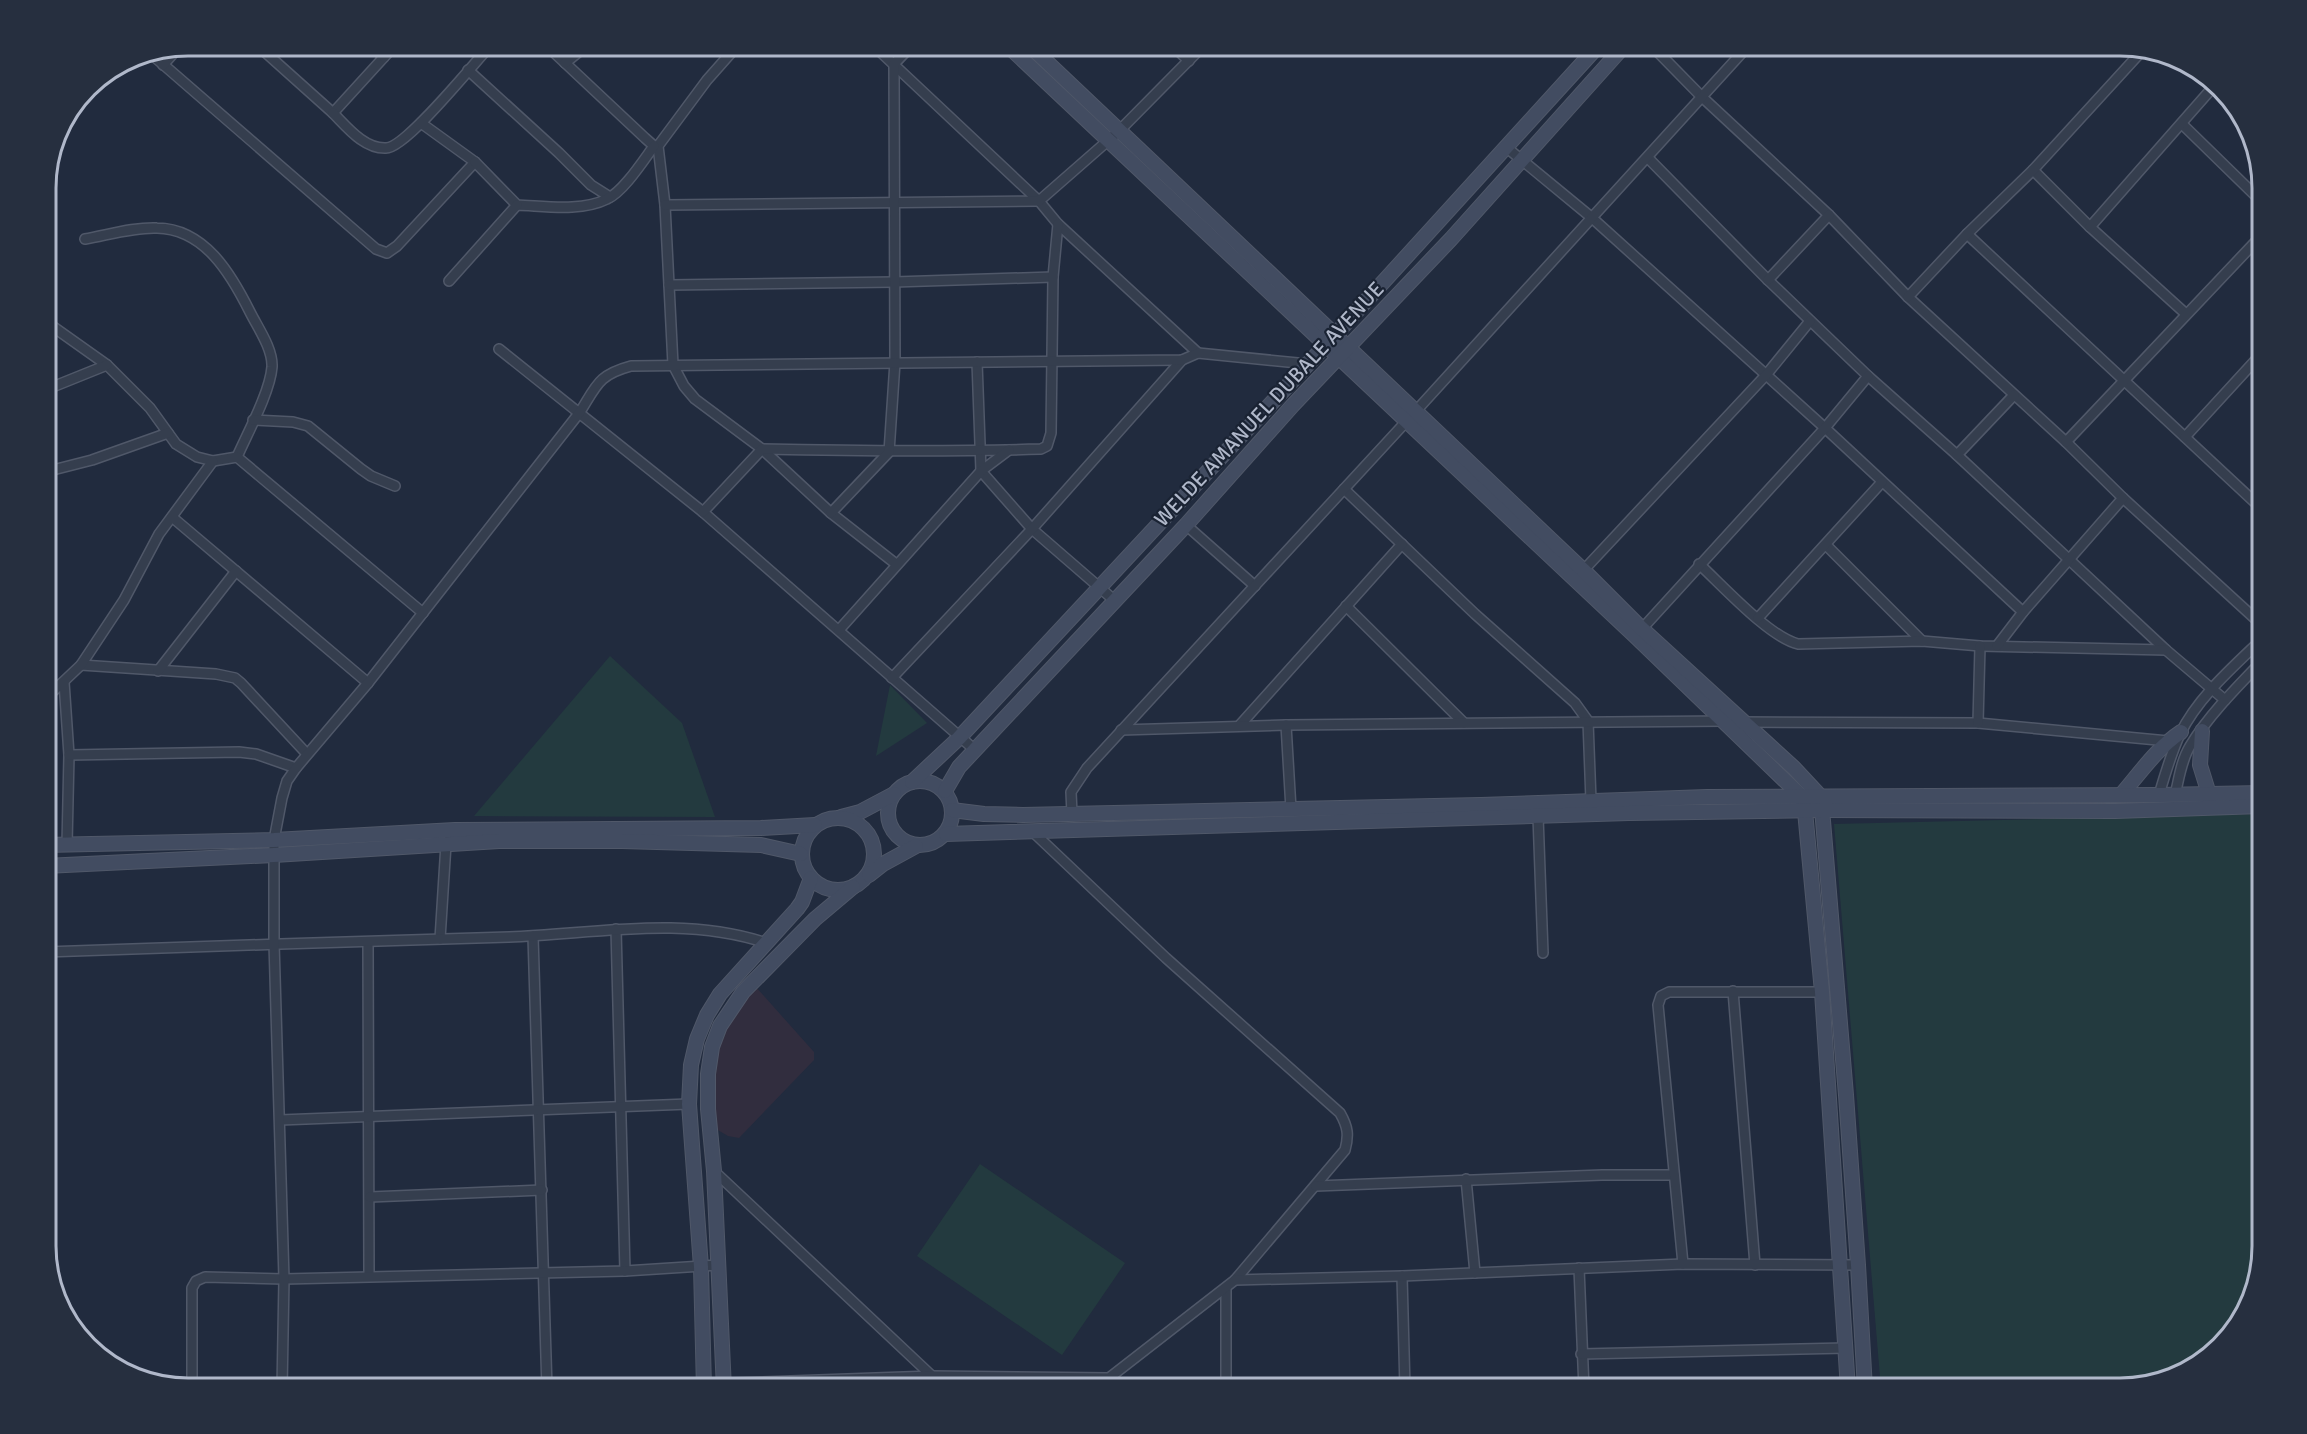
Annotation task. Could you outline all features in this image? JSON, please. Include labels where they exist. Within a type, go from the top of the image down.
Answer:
[{"type":"main road","points":[[1020,56],[1114,136],[1639,632],[1794,768],[1821,804],[1858,1265],[1863,1378]]},
{"type":"main road","points":[[1039,56],[1114,136]]},
{"type":"main road","points":[[912,782],[958,738],[1308,364],[1589,56]]},
{"type":"main road","name":"WELDE AMANUEL DUBALE AVENUE","points":[[945,791],[959,767],[1451,239],[1615,56]]},
{"type":"main road","points":[[1227,450],[1240,463]]},
{"type":"main road","points":[[1639,632],[1803,804],[1822,992],[1847,1378]]},
{"type":"main road","points":[[2202,731],[2200,765],[2209,794]]},
{"type":"main road","points":[[2121,795],[2168,741],[2181,732]]},
{"type":"main road","points":[[56,845],[274,840],[455,830],[761,828],[815,825],[827,819],[860,812],[894,794],[902,786],[924,780],[945,791],[952,803],[953,816],[946,834]]},
{"type":"main road","points":[[1821,804],[2252,793]]},
{"type":"main road","points":[[894,794],[888,807],[888,820],[894,832],[903,842],[916,846],[929,845],[946,834],[1538,816],[1803,804],[2115,811],[2252,806]]},
{"type":"main road","points":[[952,810],[984,814],[1072,814],[1707,797],[1803,804]]},
{"type":"main road","points":[[840,818],[853,821],[864,829],[871,839],[874,852],[872,865],[865,878]]},
{"type":"main road","points":[[815,825],[807,835],[801,854],[811,878],[828,889],[841,890],[853,887]]},
{"type":"main road","points":[[56,865],[499,841],[622,841],[761,845],[801,854]]},
{"type":"main road","points":[[724,1378],[714,1171],[708,1109],[712,1047],[720,1026],[743,992],[814,919],[883,864],[916,846]]},
{"type":"main road","points":[[704,1378],[700,1267],[689,1104],[691,1065],[708,1015],[727,985],[798,909],[811,878]]},
{"type":"main road","points":[[690,1089],[708,1087]]},
{"type":"street","points":[[269,56],[358,138],[386,148],[396,145],[421,123],[481,56]]},
{"type":"street","points":[[558,56],[656,146],[665,205],[673,365],[684,386],[695,399],[762,449],[831,513],[896,564]]},
{"type":"street","points":[[565,63],[574,56]]},
{"type":"street","points":[[421,123],[475,162],[517,205],[579,206],[610,197],[630,178],[728,56]]},
{"type":"street","points":[[885,56],[1039,201],[1058,224],[1198,353]]},
{"type":"street","points":[[831,513],[889,452],[895,362],[894,64],[902,56]]},
{"type":"street","points":[[1183,56],[1189,62]]},
{"type":"street","points":[[665,205],[1039,201],[1114,136],[1194,56]]},
{"type":"street","points":[[1662,56],[1702,97],[1829,215],[1908,297],[2251,615]]},
{"type":"street","points":[[1072,814],[1071,792],[1121,730],[1591,217],[1648,158],[1739,56]]},
{"type":"street","points":[[163,64],[169,57]]},
{"type":"street","points":[[333,113],[384,57]]},
{"type":"street","points":[[1908,297],[1967,234],[2033,170],[2136,57]]},
{"type":"street","points":[[158,59],[376,249],[387,253],[397,246],[475,162]]},
{"type":"street","points":[[468,70],[560,153],[591,185],[610,197]]},
{"type":"street","points":[[2090,227],[2210,91]]},
{"type":"street","points":[[2182,124],[2251,191]]},
{"type":"street","points":[[1506,147],[1591,217],[1825,428],[2023,612]]},
{"type":"street","points":[[1648,158],[1768,280],[1868,376],[1957,455],[2166,650],[2225,700]]},
{"type":"street","points":[[2033,170],[2090,227],[2186,314]]},
{"type":"street","points":[[449,281],[517,205]]},
{"type":"street","points":[[1768,280],[1829,215]]},
{"type":"street","points":[[703,512],[762,449],[889,452],[1009,450],[1047,446],[1051,433],[1053,277],[1058,224]]},
{"type":"street","points":[[85,239],[156,228],[180,231],[193,237],[215,256],[240,294],[272,356],[272,368],[267,387],[237,457]]},
{"type":"street","points":[[1967,234],[2251,499]]},
{"type":"street","points":[[2066,442],[2251,246]]},
{"type":"street","points":[[669,285],[1053,277]]},
{"type":"street","points":[[1579,575],[1766,375],[1810,321]]},
{"type":"street","points":[[56,329],[106,365],[150,408],[176,444],[197,457],[213,461],[237,457],[423,613]]},
{"type":"street","points":[[499,349],[703,512],[839,630],[958,738],[975,750]]},
{"type":"street","points":[[282,1378],[284,1279],[274,943],[274,840],[287,781],[368,683],[580,412],[602,377],[614,370],[631,366],[1182,360],[1198,353],[1308,364]]},
{"type":"street","points":[[892,678],[1032,529],[1182,360]]},
{"type":"street","points":[[976,362],[981,471],[1032,529],[1114,600]]},
{"type":"street","points":[[56,385],[106,365]]},
{"type":"street","points":[[2185,437],[2251,365]]},
{"type":"street","points":[[1639,632],[1825,428],[1868,376]]},
{"type":"street","points":[[1957,455],[2014,395]]},
{"type":"street","points":[[253,420],[293,422],[308,426],[371,476],[395,486]]},
{"type":"street","points":[[56,469],[92,460],[168,433]]},
{"type":"street","points":[[839,630],[981,471],[1009,450]]},
{"type":"street","points":[[56,689],[81,665],[124,600],[159,534],[213,461]]},
{"type":"street","points":[[1758,618],[1882,482]]},
{"type":"street","points":[[1344,489],[1475,614],[1562,691],[1588,721],[1591,801]]},
{"type":"street","points":[[1997,646],[2023,612],[2123,498]]},
{"type":"street","points":[[172,517],[368,683]]},
{"type":"street","points":[[1186,525],[1255,586]]},
{"type":"street","points":[[1239,726],[1402,544]]},
{"type":"street","points":[[1826,544],[1922,641]]},
{"type":"street","points":[[1699,564],[1780,636],[1798,644],[1922,641],[1980,646],[2166,650]]},
{"type":"street","points":[[158,671],[236,571]]},
{"type":"street","points":[[1346,606],[1464,723]]},
{"type":"street","points":[[1978,723],[1980,646]]},
{"type":"street","points":[[2159,795],[2181,732],[2213,690],[2251,650]]},
{"type":"street","points":[[81,665],[216,674],[235,678],[307,754]]},
{"type":"street","points":[[2175,795],[2182,763],[2189,747],[2225,700],[2251,672]]},
{"type":"street","points":[[64,682],[69,755],[67,845]]},
{"type":"street","points":[[1121,730],[1286,725],[1588,721],[1978,723],[2168,741]]},
{"type":"street","points":[[1286,725],[1291,809]]},
{"type":"street","points":[[69,755],[239,752],[256,754],[296,768]]},
{"type":"street","points":[[1538,816],[1543,953]]},
{"type":"street","points":[[440,939],[446,844],[455,830]]},
{"type":"street","points":[[890,1378],[932,1376],[1109,1378],[1235,1280],[1345,1150],[1348,1137],[1346,1125],[1340,1113],[1166,958],[1033,832]]},
{"type":"street","points":[[56,952],[533,936],[615,929],[708,929],[743,935],[766,943]]},
{"type":"street","points":[[615,929],[625,1271]]},
{"type":"street","points":[[533,936],[547,1378]]},
{"type":"street","points":[[368,942],[369,1276]]},
{"type":"street","points":[[1683,1264],[1658,1005],[1661,996],[1670,992],[1822,992]]},
{"type":"street","points":[[1733,992],[1755,1265]]},
{"type":"street","points":[[280,1120],[689,1104]]},
{"type":"street","points":[[714,1171],[932,1376]]},
{"type":"street","points":[[1316,1186],[1466,1179],[1674,1175]]},
{"type":"street","points":[[1466,1179],[1475,1273]]},
{"type":"street","points":[[370,1197],[542,1190]]},
{"type":"street","points":[[1235,1280],[1402,1276],[1683,1264],[1858,1265]]},
{"type":"street","points":[[192,1378],[192,1288],[196,1281],[205,1277],[284,1279],[544,1273],[717,1265]]},
{"type":"street","points":[[1579,1268],[1583,1378]]},
{"type":"street","points":[[1402,1276],[1405,1378]]},
{"type":"street","points":[[1226,1287],[1226,1378]]},
{"type":"street","points":[[1581,1354],[1846,1347]]},
{"type":"shaded area","points":[[755,986],[814,1052],[814,1060],[739,1138],[728,1136],[716,1129],[711,1099],[713,1074],[722,1031]]},
{"type":"green space","points":[[610,656],[682,723],[715,817],[474,816]]},
{"type":"green space","points":[[890,685],[927,723],[876,756]]},
{"type":"green space","points":[[2252,814],[2252,1246],[2247,1280],[2234,1312],[2213,1340],[2200,1351],[2170,1368],[2136,1377],[1880,1378],[1834,824]]},
{"type":"green space","points":[[980,1164],[1125,1263],[1062,1355],[917,1256]]}]
